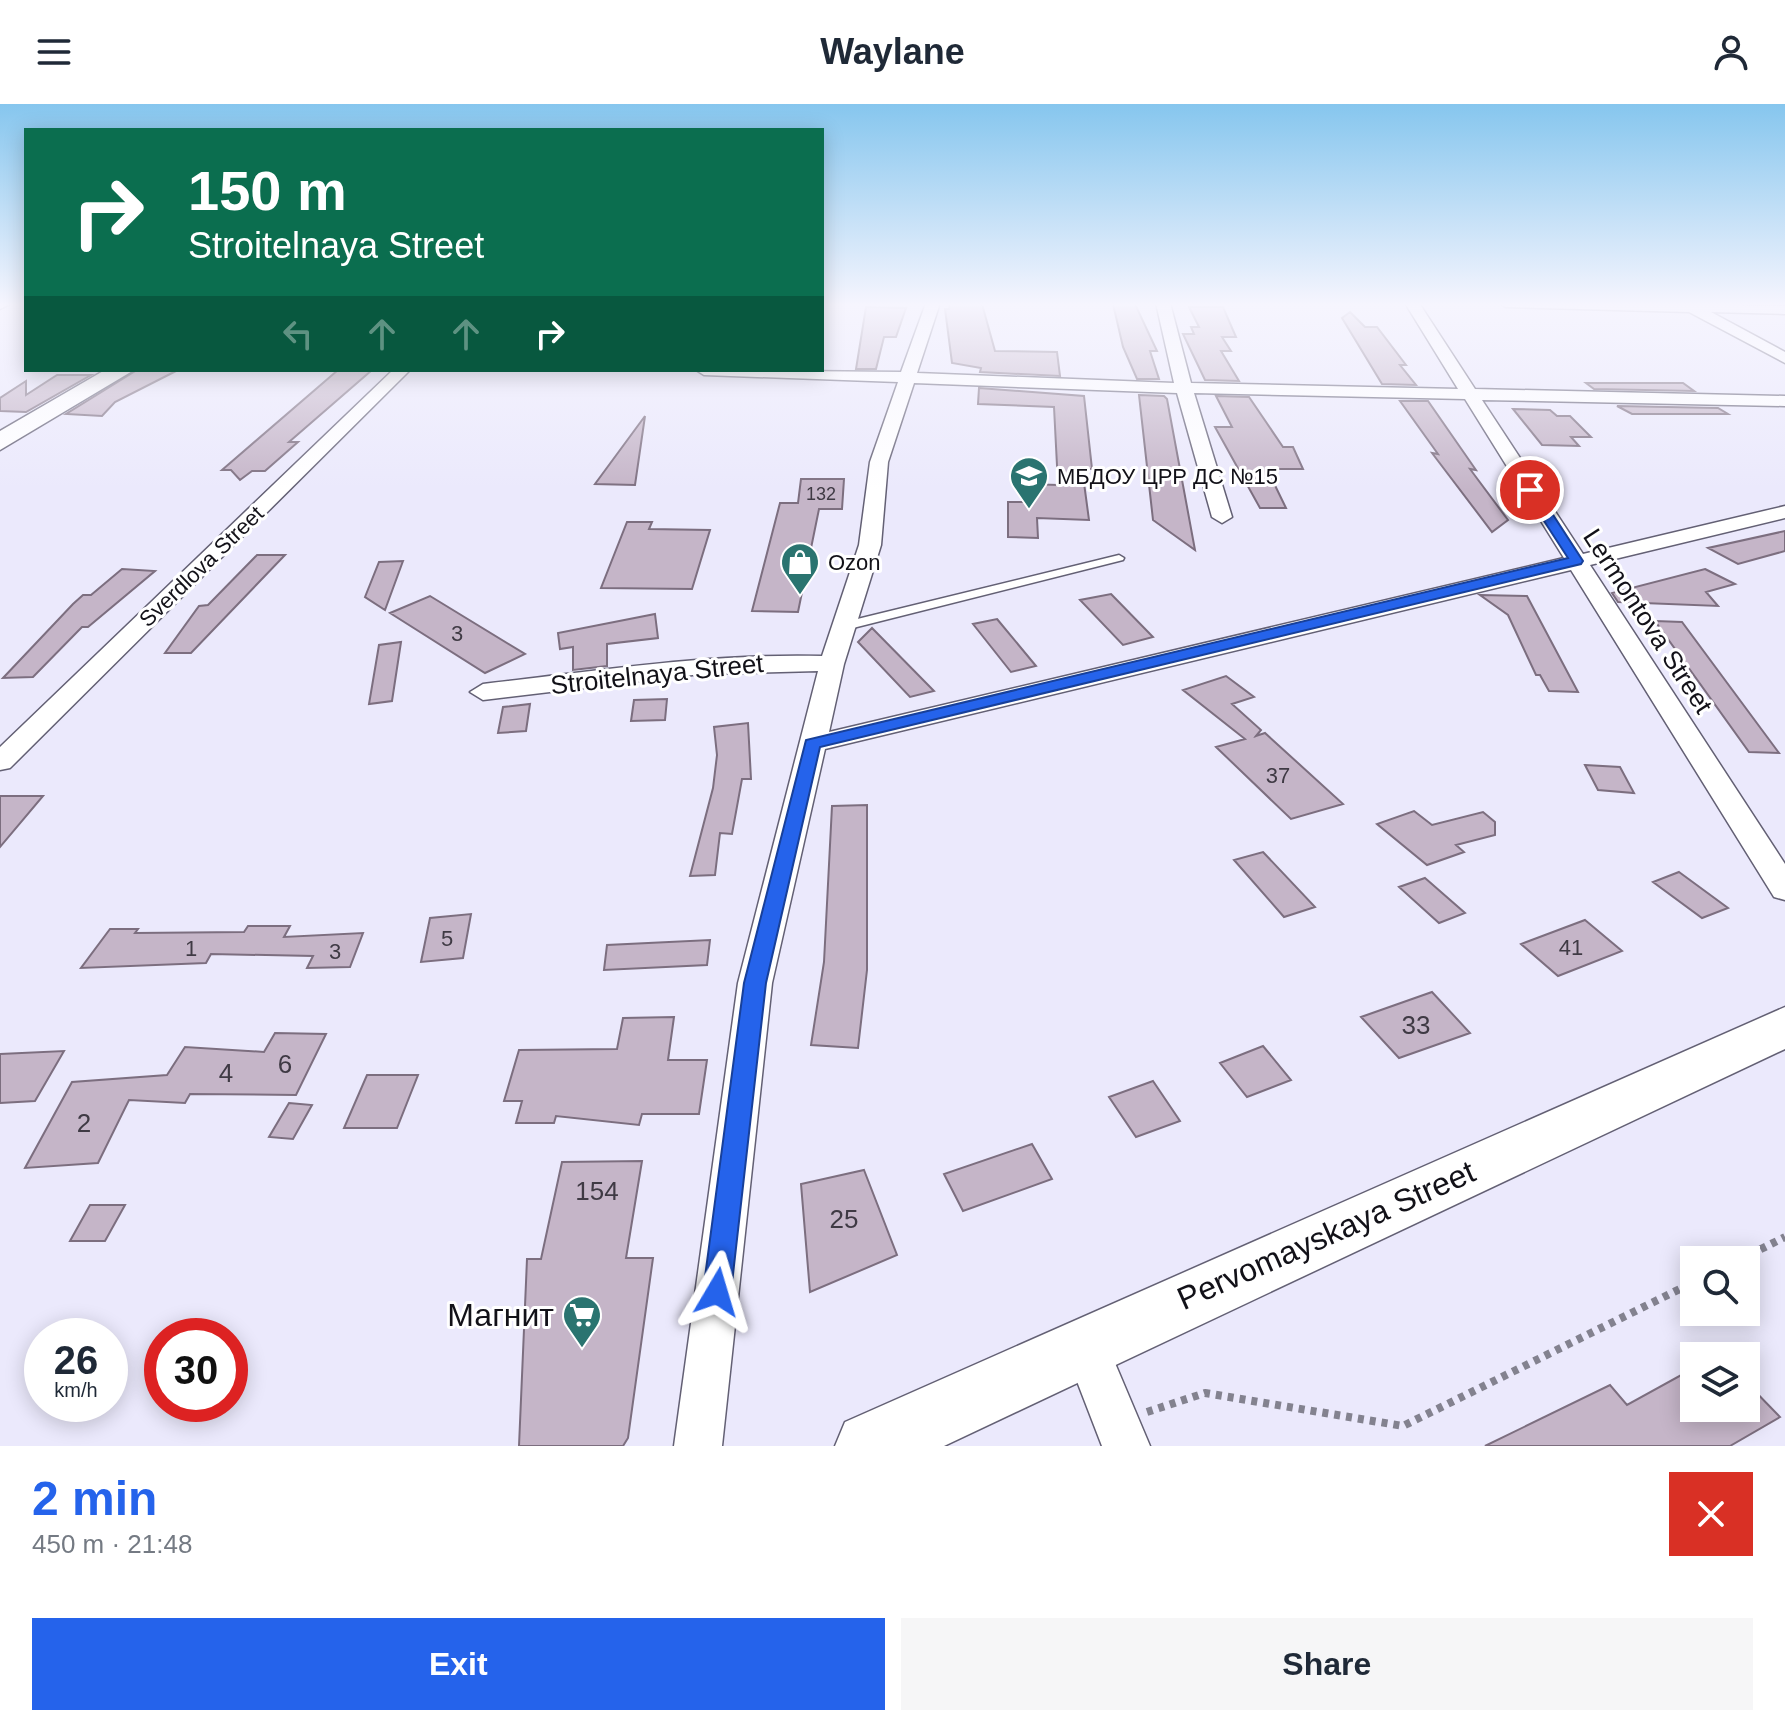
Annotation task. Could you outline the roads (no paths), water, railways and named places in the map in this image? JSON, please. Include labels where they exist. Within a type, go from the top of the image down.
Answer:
[{"type":"street","points":[[698,1446],[755,983],[832,664],[870,545],[879,462],[913,366]]},
{"type":"street","points":[[1178,366],[1222,517]]},
{"type":"street","name":"Lermontova Street","points":[[1451,366],[1785,889]]},
{"type":"street","points":[[0,442],[119,372]]},
{"type":"street","name":"Sverdlova Street","points":[[0,762],[400,372]]},
{"type":"street","points":[[755,372],[1184,388],[1785,401]]},
{"type":"street","points":[[812,744],[1785,512]]},
{"type":"street","name":"Stroitelnaya Street","points":[[483,692],[768,662],[832,664]]},
{"type":"street","name":"Pervomayskaya Street","points":[[869,1446],[1785,1027]]},
{"type":"street","points":[[1085,1345],[1122,1434]]},
{"type":"lane","points":[[845,626],[1119,558]]},
{"type":"place","name":"МБДОУ ЦРР ДС №15","points":[[1029,510]]},
{"type":"place","name":"Ozon","points":[[800,596]]},
{"type":"place","name":"Магнит","points":[[582,1349]]}]
